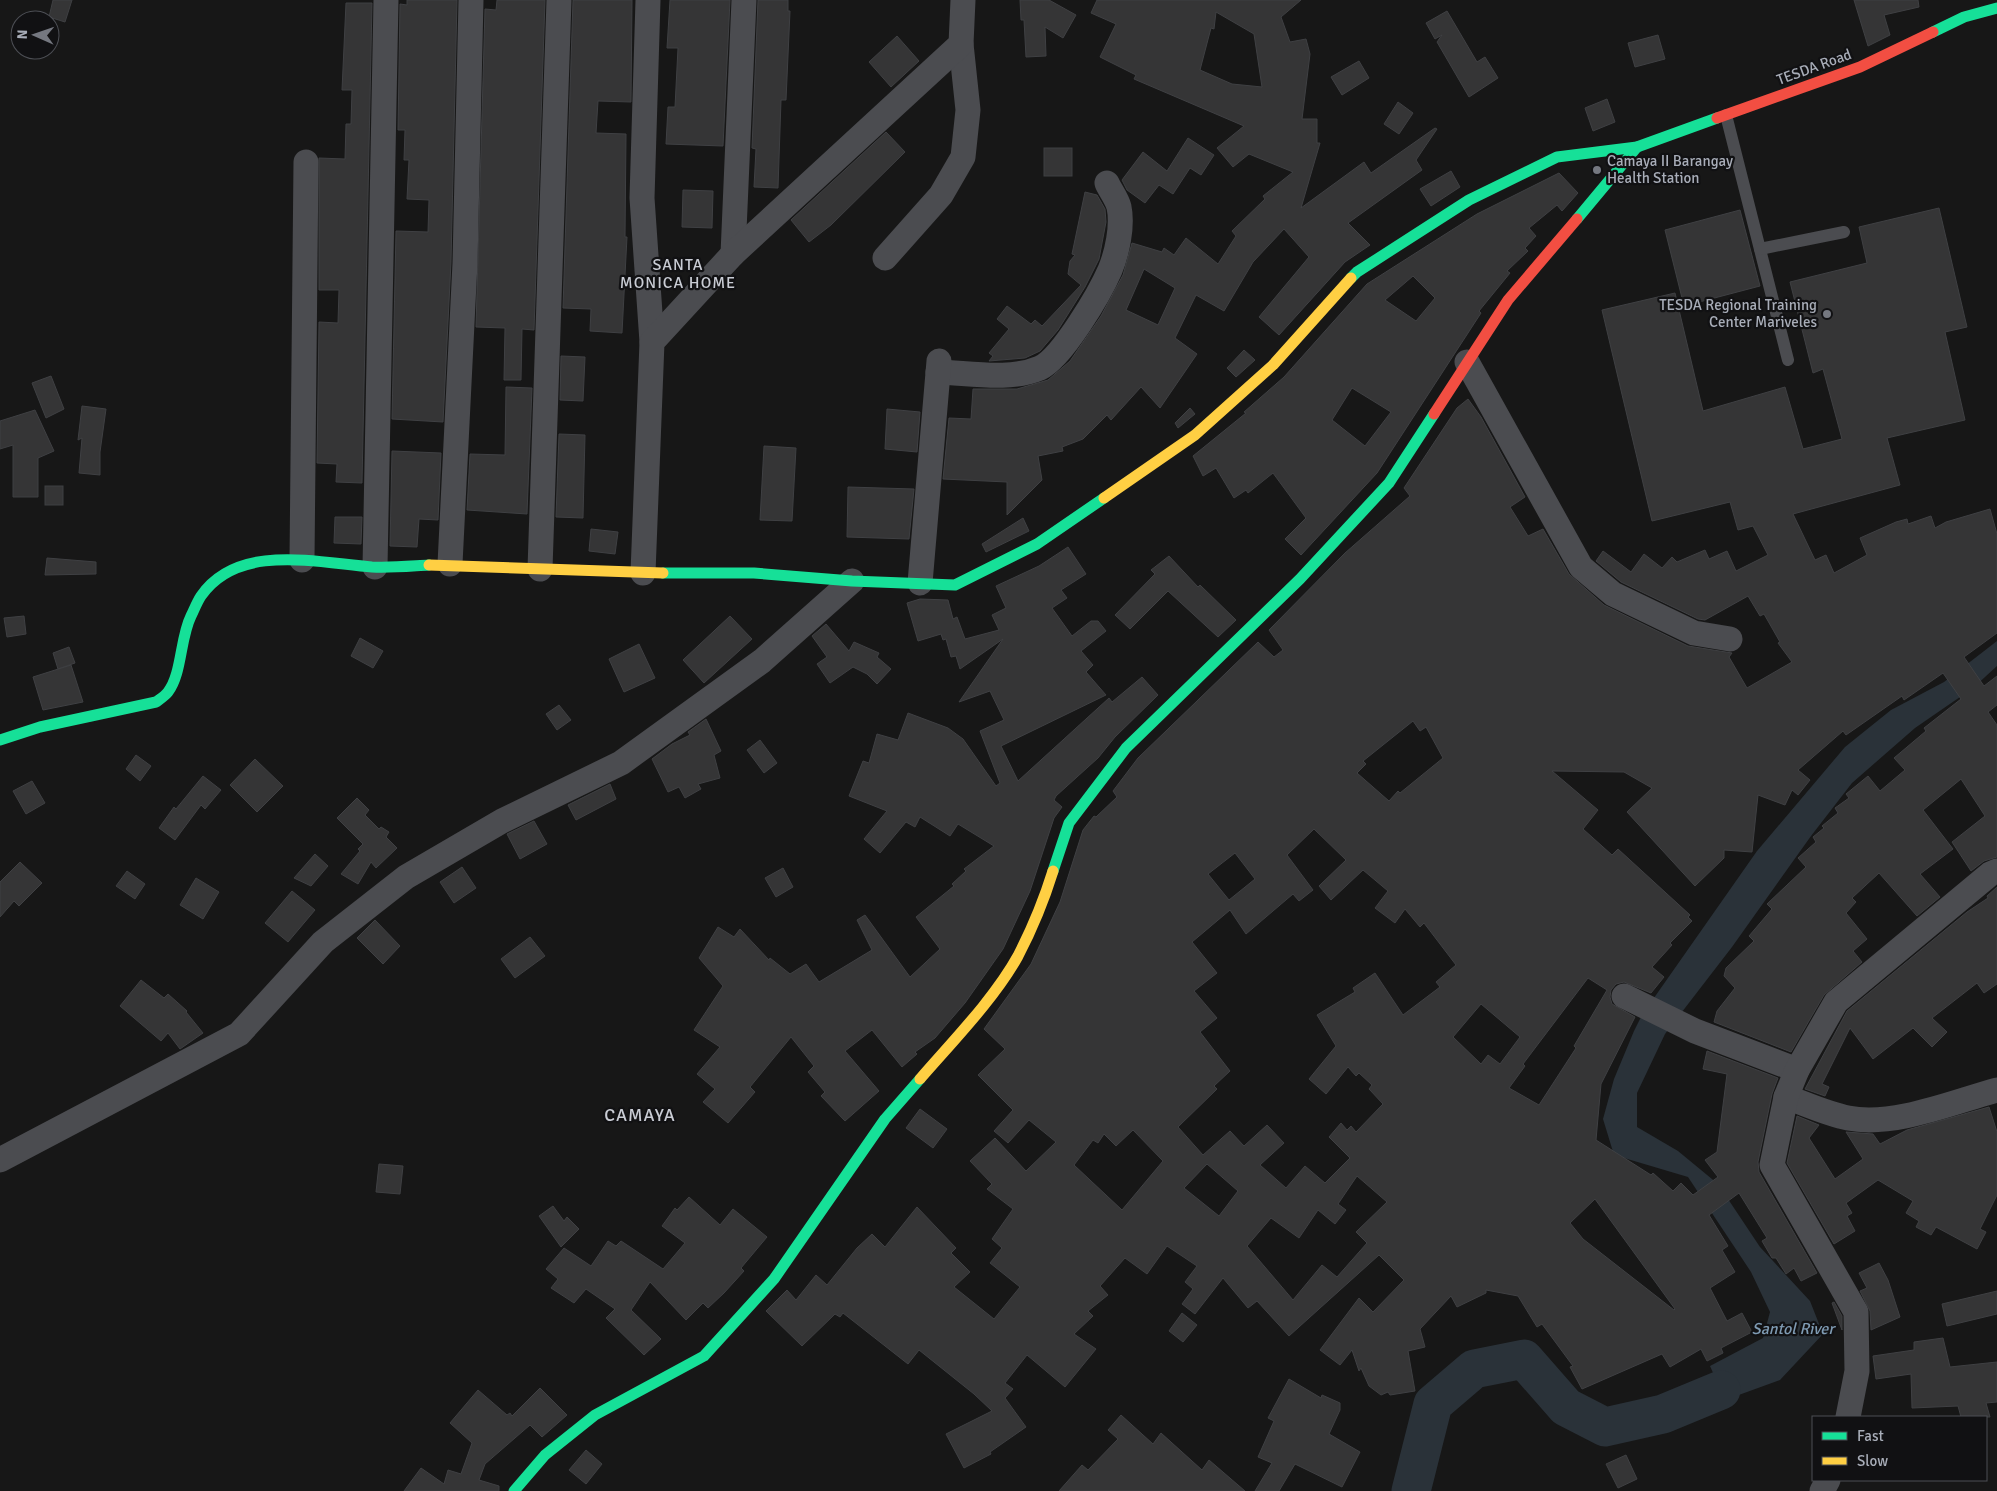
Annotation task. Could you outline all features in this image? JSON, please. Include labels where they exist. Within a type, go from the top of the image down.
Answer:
[{"type":"street","points":[[375,567],[386,0]]},
{"type":"street","points":[[450,564],[465,263],[471,0]]},
{"type":"street","points":[[540,569],[559,0]]},
{"type":"street","points":[[643,573],[652,342],[642,198],[648,0]]},
{"type":"street","points":[[733,254],[744,0]]},
{"type":"street","points":[[885,258],[941,195],[963,157],[968,110],[961,44],[963,0]]},
{"type":"street","name":"TESDA Road","points":[[0,740],[40,727],[156,702],[168,692],[174,678],[187,624],[202,595],[221,577],[242,565],[267,560],[302,560],[375,567],[450,564],[643,573],[754,573],[852,581],[955,585],[1037,544],[1194,435],[1273,365],[1357,272],[1468,200],[1557,157],[1637,147],[1860,67],[1964,17],[1997,8]]},
{"type":"street","points":[[652,342],[733,254],[961,44]]},
{"type":"street","points":[[514,1491],[545,1455],[595,1415],[704,1356],[774,1279],[822,1207],[885,1119],[977,1013],[1017,958],[1045,897],[1069,823],[1126,748],[1300,579],[1390,483],[1508,300],[1637,147]]},
{"type":"street","points":[[302,560],[306,162]]},
{"type":"street","points":[[920,583],[939,366],[1014,375],[1041,368],[1064,346],[1099,291],[1110,269],[1119,240],[1119,207],[1107,183]]},
{"type":"street","points":[[1467,362],[1581,567],[1614,594],[1694,633],[1730,639]]},
{"type":"street","points":[[0,1160],[239,1034],[323,942],[406,877],[502,821],[621,764],[762,661],[852,581]]},
{"type":"street","points":[[1848,1416],[1857,1371],[1856,1312],[1772,1166],[1786,1098],[1797,1070],[1836,1002],[1990,874],[1997,871]]},
{"type":"street","points":[[1631,1000],[1695,1031],[1797,1070]]},
{"type":"street","points":[[1786,1098],[1848,1118],[1872,1120],[1894,1118],[1997,1090]]},
{"type":"lane","points":[[1726,116],[1788,360]]},
{"type":"lane","points":[[1760,249],[1844,232]]},
{"type":"water","name":"Santol River","points":[[1997,641],[1997,666],[1973,688],[1915,728],[1852,783],[1811,836],[1732,947],[1665,1034],[1637,1093],[1637,1127],[1678,1151],[1718,1184],[1760,1247],[1810,1301],[1823,1334],[1780,1380],[1725,1400],[1710,1366],[1763,1338],[1770,1312],[1751,1272],[1688,1177],[1614,1155],[1603,1119],[1614,1079],[1642,1015],[1757,851],[1845,747],[1891,710],[1944,682]]},
{"type":"building","points":[[53,0],[72,0],[65,22],[60,20],[60,10],[51,10]]},
{"type":"building","points":[[407,0],[457,0],[451,262],[443,422],[392,419],[396,231],[428,232],[429,200],[407,199],[409,160],[404,160],[405,130],[398,130],[400,4],[407,5]]},
{"type":"building","points":[[497,0],[545,0],[534,330],[522,329],[521,380],[504,380],[505,328],[476,327],[485,9],[496,10]]},
{"type":"building","points":[[573,0],[632,0],[631,102],[598,101],[596,133],[626,134],[625,237],[627,237],[622,333],[590,331],[591,309],[563,308]]},
{"type":"building","points":[[670,0],[730,0],[723,146],[666,144],[668,107],[675,107],[678,48],[667,48]]},
{"type":"building","points":[[758,0],[788,0],[788,11],[790,11],[786,100],[781,100],[778,188],[754,187],[756,149],[752,148]]},
{"type":"building","points":[[1020,0],[1049,0],[1076,15],[1063,38],[1045,27],[1046,56],[1026,57],[1024,20],[1021,20]]},
{"type":"building","points":[[1097,0],[1301,0],[1281,17],[1290,42],[1306,39],[1310,54],[1302,119],[1317,119],[1317,143],[1320,143],[1301,208],[1364,162],[1371,173],[1435,128],[1437,129],[1416,160],[1422,170],[1348,223],[1370,245],[1345,262],[1279,335],[1259,317],[1309,257],[1284,229],[1253,262],[1224,311],[1196,295],[1175,338],[1197,354],[1160,408],[1141,387],[1111,420],[1107,415],[1083,439],[1062,447],[1063,451],[1038,456],[1042,480],[1007,515],[1007,482],[943,479],[949,418],[971,419],[973,389],[1017,389],[1048,380],[1070,361],[1101,316],[1123,275],[1132,243],[1162,252],[1164,248],[1174,255],[1186,238],[1218,264],[1236,236],[1232,231],[1265,199],[1263,196],[1293,172],[1249,154],[1233,167],[1217,148],[1244,126],[1134,79],[1136,75],[1100,57],[1116,24],[1091,13]],"holes":[[[1216,12],[1254,34],[1262,87],[1232,84],[1200,70],[1211,28],[1214,29]],[[1144,269],[1175,288],[1158,325],[1126,310]]]},
{"type":"building","points":[[1854,0],[1918,0],[1919,7],[1884,15],[1890,35],[1868,46]]},
{"type":"building","points":[[346,3],[372,3],[362,483],[336,482],[337,464],[317,463],[319,322],[338,323],[339,290],[319,290],[319,158],[345,159],[346,124],[351,124],[352,90],[342,90]]},
{"type":"building","points":[[1447,11],[1477,62],[1485,57],[1498,78],[1469,97],[1437,42],[1442,35],[1435,39],[1426,23]]},
{"type":"building","points":[[1658,35],[1665,59],[1635,67],[1628,43]]},
{"type":"building","points":[[897,36],[919,61],[891,87],[869,62]]},
{"type":"building","points":[[1359,61],[1369,78],[1342,95],[1331,77]]},
{"type":"building","points":[[1607,99],[1615,122],[1593,131],[1585,108]]},
{"type":"building","points":[[1398,102],[1413,113],[1399,134],[1384,124]]},
{"type":"building","points":[[886,132],[905,152],[831,225],[809,242],[791,220]]},
{"type":"building","points":[[1188,138],[1214,155],[1201,175],[1190,168],[1173,194],[1159,185],[1145,203],[1127,190],[1122,180],[1143,152],[1167,171]]},
{"type":"building","points":[[1044,148],[1072,148],[1072,176],[1044,176]]},
{"type":"building","points":[[1451,171],[1460,187],[1431,206],[1420,189]]},
{"type":"building","points":[[1559,173],[1578,193],[1562,211],[1557,205],[1529,228],[1536,236],[1525,248],[1528,251],[1507,271],[1510,273],[1479,311],[1481,313],[1377,473],[1301,555],[1285,539],[1306,518],[1273,473],[1248,493],[1246,490],[1234,498],[1216,468],[1203,476],[1193,456],[1246,413],[1244,412],[1284,377],[1367,284],[1477,214]],"holes":[[[1413,276],[1435,298],[1416,321],[1385,300]],[[1352,388],[1391,412],[1365,446],[1332,420]]]},
{"type":"building","points":[[683,190],[713,191],[712,228],[682,227]]},
{"type":"building","points":[[1085,192],[1097,195],[1105,209],[1106,222],[1099,259],[1085,287],[1058,330],[1040,351],[1025,358],[989,361],[993,356],[989,353],[1009,329],[997,319],[1007,306],[1031,324],[1035,320],[1042,326],[1081,285],[1068,274],[1070,261],[1075,255],[1072,254]]},
{"type":"building","points":[[1939,208],[1967,327],[1945,332],[1965,420],[1887,438],[1900,485],[1793,514],[1815,560],[1826,555],[1834,573],[1867,555],[1860,538],[1896,522],[1907,519],[1908,524],[1931,516],[1935,528],[1946,522],[1990,509],[1997,534],[1997,633],[1964,657],[1984,686],[1997,676],[1997,705],[1988,712],[1997,725],[1997,857],[1984,861],[1971,871],[1952,842],[1985,816],[1961,779],[1923,810],[1953,849],[1920,874],[1940,897],[1917,916],[1879,873],[1852,898],[1856,902],[1846,913],[1867,939],[1853,951],[1862,962],[1824,995],[1791,1052],[1714,1022],[1717,1011],[1735,988],[1724,976],[1726,968],[1754,941],[1749,936],[1772,909],[1767,904],[1806,867],[1798,858],[1816,842],[1813,837],[1824,828],[1822,826],[1838,813],[1835,808],[1849,798],[1846,794],[1868,776],[1880,791],[1905,770],[1894,758],[1926,731],[1924,728],[1961,699],[1943,673],[1904,700],[1902,696],[1846,735],[1843,731],[1798,770],[1810,780],[1798,795],[1792,790],[1785,805],[1758,795],[1752,852],[1724,850],[1724,858],[1695,886],[1627,812],[1652,788],[1624,772],[1552,771],[1598,810],[1583,829],[1612,855],[1618,849],[1690,915],[1688,917],[1692,921],[1670,943],[1672,945],[1652,967],[1664,977],[1651,993],[1624,982],[1616,984],[1611,990],[1612,1004],[1635,1017],[1601,1084],[1596,1140],[1651,1175],[1653,1173],[1673,1191],[1681,1183],[1693,1195],[1718,1177],[1705,1160],[1717,1152],[1727,1074],[1703,1069],[1707,1051],[1778,1078],[1772,1094],[1758,1162],[1759,1172],[1817,1273],[1801,1281],[1794,1268],[1786,1274],[1776,1258],[1772,1258],[1762,1241],[1767,1238],[1739,1193],[1709,1215],[1728,1246],[1722,1250],[1735,1272],[1710,1288],[1727,1321],[1742,1313],[1752,1332],[1721,1348],[1723,1353],[1707,1361],[1701,1349],[1670,1367],[1662,1354],[1582,1389],[1570,1367],[1573,1366],[1542,1324],[1537,1327],[1518,1296],[1486,1290],[1486,1293],[1457,1307],[1451,1296],[1420,1329],[1425,1347],[1408,1351],[1415,1391],[1390,1395],[1388,1392],[1381,1395],[1369,1386],[1361,1368],[1359,1371],[1352,1350],[1340,1365],[1320,1350],[1359,1298],[1373,1312],[1404,1280],[1379,1255],[1289,1336],[1257,1301],[1248,1308],[1223,1278],[1195,1314],[1182,1304],[1193,1289],[1185,1282],[1197,1266],[1167,1246],[1147,1274],[1125,1258],[1100,1286],[1108,1295],[1088,1311],[1093,1316],[1074,1334],[1096,1349],[1065,1387],[1027,1355],[1005,1383],[1013,1389],[1005,1398],[1026,1427],[990,1452],[991,1454],[964,1468],[946,1434],[992,1411],[974,1394],[919,1350],[908,1364],[843,1313],[840,1317],[835,1314],[802,1346],[766,1311],[787,1290],[796,1300],[816,1275],[827,1285],[857,1248],[872,1234],[885,1247],[917,1207],[956,1248],[951,1253],[970,1272],[954,1287],[994,1319],[1020,1287],[990,1263],[1002,1248],[992,1239],[1013,1209],[987,1189],[992,1184],[970,1161],[995,1138],[1026,1171],[1056,1142],[1029,1120],[1008,1143],[994,1131],[1013,1110],[978,1075],[1005,1049],[984,1029],[1031,964],[1060,902],[1083,830],[1094,816],[1096,817],[1117,797],[1113,791],[1138,758],[1258,642],[1274,657],[1283,650],[1269,630],[1345,553],[1410,496],[1404,488],[1457,408],[1468,399],[1481,417],[1525,497],[1510,507],[1528,536],[1543,529],[1569,574],[1604,605],[1688,646],[1732,653],[1729,657],[1747,688],[1792,662],[1778,643],[1780,642],[1764,614],[1760,616],[1748,596],[1705,620],[1698,619],[1621,582],[1596,561],[1603,551],[1631,572],[1644,554],[1662,568],[1672,557],[1677,562],[1705,550],[1709,559],[1727,551],[1736,571],[1768,555],[1753,526],[1738,530],[1730,502],[1652,521],[1602,310],[1675,293],[1703,411],[1785,387],[1803,449],[1842,439],[1823,369],[1813,373],[1790,282],[1867,263],[1859,227]],"holes":[[[1413,721],[1420,731],[1426,727],[1443,758],[1400,793],[1398,791],[1389,801],[1357,773],[1366,764],[1363,761]],[[1314,829],[1346,860],[1319,886],[1331,900],[1363,870],[1388,891],[1375,908],[1395,923],[1405,909],[1420,927],[1424,923],[1456,965],[1436,982],[1440,987],[1403,1015],[1375,973],[1353,988],[1355,992],[1317,1015],[1336,1046],[1309,1079],[1326,1094],[1348,1067],[1356,1076],[1359,1073],[1372,1085],[1369,1089],[1383,1104],[1356,1132],[1351,1126],[1347,1130],[1341,1123],[1329,1137],[1350,1158],[1325,1183],[1305,1166],[1286,1188],[1260,1165],[1284,1143],[1267,1125],[1244,1146],[1230,1131],[1203,1155],[1178,1127],[1217,1089],[1214,1086],[1230,1071],[1200,1032],[1217,1018],[1194,991],[1217,973],[1192,942],[1230,910],[1246,934],[1293,894],[1299,901],[1313,890],[1287,855]],[[1235,853],[1255,879],[1229,900],[1208,874]],[[1588,978],[1607,990],[1574,1046],[1576,1048],[1539,1105],[1509,1088],[1525,1066],[1523,1064]],[[1481,1004],[1520,1037],[1500,1064],[1488,1055],[1481,1064],[1453,1037]],[[1133,1130],[1163,1161],[1122,1210],[1074,1165],[1093,1140],[1098,1143],[1104,1134],[1116,1146]],[[1207,1164],[1238,1191],[1219,1216],[1184,1188]],[[1357,1176],[1387,1202],[1356,1232],[1367,1243],[1337,1277],[1322,1265],[1293,1300],[1247,1246],[1271,1218],[1299,1238],[1318,1210],[1335,1224],[1346,1210],[1338,1204]],[[1595,1199],[1674,1310],[1583,1239],[1570,1223]]]},
{"type":"building","points":[[1740,210],[1760,286],[1684,306],[1665,230]]},
{"type":"building","points":[[1244,350],[1255,360],[1236,377],[1227,368]]},
{"type":"building","points":[[561,356],[585,357],[583,401],[560,400]]},
{"type":"building","points":[[51,376],[64,409],[46,418],[32,383]]},
{"type":"building","points":[[506,387],[532,388],[527,514],[467,510],[470,454],[505,455]]},
{"type":"building","points":[[82,406],[106,409],[100,452],[100,475],[79,473],[82,438],[78,440]]},
{"type":"building","points":[[1190,408],[1195,414],[1178,428],[1175,423]]},
{"type":"building","points":[[887,409],[920,412],[917,452],[885,449]]},
{"type":"building","points":[[35,410],[54,451],[38,458],[38,497],[13,497],[13,445],[0,449],[0,421]]},
{"type":"building","points":[[559,434],[585,435],[583,518],[556,517]]},
{"type":"building","points":[[764,446],[796,448],[792,521],[760,520]]},
{"type":"building","points":[[392,451],[441,453],[438,520],[419,519],[417,547],[390,546]]},
{"type":"building","points":[[45,486],[63,486],[63,505],[45,505]]},
{"type":"building","points":[[848,487],[914,489],[909,539],[847,537]]},
{"type":"building","points":[[335,517],[362,517],[361,544],[334,543]]},
{"type":"building","points":[[1023,518],[1029,531],[986,552],[982,544]]},
{"type":"building","points":[[591,529],[618,532],[615,554],[589,551]]},
{"type":"building","points":[[1068,547],[1086,574],[1061,590],[1067,598],[1052,608],[1072,636],[1091,621],[1098,621],[1106,631],[1081,651],[1093,665],[1086,672],[1106,695],[1001,746],[1018,781],[1109,698],[1112,702],[1142,677],[1158,695],[1115,737],[1098,758],[1056,796],[1054,800],[1062,807],[1054,818],[1030,891],[1003,949],[965,1003],[935,1038],[915,1052],[917,1054],[902,1067],[872,1030],[845,1051],[879,1091],[845,1121],[821,1096],[825,1092],[808,1072],[814,1066],[791,1037],[750,1087],[755,1092],[728,1123],[703,1102],[715,1089],[697,1074],[720,1047],[694,1030],[723,986],[699,958],[718,927],[734,937],[740,929],[769,960],[770,958],[790,974],[806,964],[819,982],[872,950],[857,920],[865,915],[910,977],[940,949],[916,917],[954,886],[952,884],[966,871],[964,869],[994,846],[958,824],[950,836],[920,817],[915,827],[906,822],[880,853],[864,839],[887,811],[849,796],[863,761],[869,763],[877,734],[898,740],[908,713],[948,728],[963,739],[996,786],[1000,783],[980,731],[1004,720],[990,691],[959,702],[1003,639],[960,669],[956,656],[951,657],[946,639],[943,640],[941,634],[918,641],[907,603],[920,599],[948,600],[953,619],[957,617],[965,639],[999,630],[992,615],[1006,608],[996,586],[1039,566]]},
{"type":"building","points":[[1169,556],[1198,587],[1200,585],[1236,620],[1218,637],[1168,591],[1130,629],[1115,615],[1155,574],[1151,570]]},
{"type":"building","points":[[47,558],[96,562],[96,574],[45,575]]},
{"type":"building","points":[[24,616],[26,634],[7,637],[4,618]]},
{"type":"building","points":[[730,616],[752,639],[704,683],[683,660]]},
{"type":"building","points":[[826,624],[849,651],[854,642],[879,653],[877,657],[891,669],[877,684],[867,674],[853,667],[830,683],[817,664],[827,657],[812,636]]},
{"type":"building","points":[[360,638],[383,651],[373,668],[351,656]]},
{"type":"building","points":[[639,644],[655,678],[624,692],[609,659]]},
{"type":"building","points":[[69,647],[75,663],[58,669],[53,653]]},
{"type":"building","points":[[71,665],[83,702],[43,710],[33,677]]},
{"type":"building","points":[[559,705],[571,720],[557,730],[546,714]]},
{"type":"building","points":[[706,719],[721,751],[714,755],[720,778],[698,784],[701,789],[685,798],[679,787],[668,792],[652,759],[672,744],[690,735],[688,732]]},
{"type":"building","points":[[760,740],[777,763],[764,773],[747,750]]},
{"type":"building","points":[[136,755],[151,766],[140,781],[126,769]]},
{"type":"building","points":[[255,759],[283,786],[257,812],[230,785]]},
{"type":"building","points":[[203,776],[221,790],[205,809],[201,805],[175,840],[159,828],[174,807],[176,809]]},
{"type":"building","points":[[32,781],[45,803],[26,814],[13,791]]},
{"type":"building","points":[[610,784],[616,799],[576,820],[568,805]]},
{"type":"building","points":[[357,798],[369,810],[365,815],[379,829],[381,827],[389,832],[386,837],[397,848],[376,868],[371,862],[358,884],[341,874],[360,851],[358,849],[363,844],[337,818]]},
{"type":"building","points":[[534,821],[547,844],[520,859],[507,834]]},
{"type":"building","points":[[315,854],[328,866],[311,886],[294,878]]},
{"type":"building","points":[[20,862],[42,883],[19,906],[14,901],[0,917],[0,882]]},
{"type":"building","points":[[462,867],[476,888],[454,903],[440,882]]},
{"type":"building","points":[[783,868],[793,887],[776,897],[765,878]]},
{"type":"building","points":[[127,871],[145,884],[135,899],[116,886]]},
{"type":"building","points":[[196,878],[219,892],[203,919],[180,905]]},
{"type":"building","points":[[1997,887],[1997,984],[1984,993],[1977,983],[1932,1018],[1947,1032],[1932,1047],[1913,1028],[1873,1059],[1850,1028],[1822,1084],[1829,1087],[1825,1096],[1805,1089],[1847,1011],[1967,912],[1988,898],[1987,896]]},
{"type":"building","points":[[292,891],[315,910],[288,942],[265,923]]},
{"type":"building","points":[[375,920],[400,946],[383,964],[357,938]]},
{"type":"building","points":[[530,937],[545,956],[515,978],[501,959]]},
{"type":"building","points":[[141,980],[164,998],[168,994],[187,1011],[203,1033],[180,1049],[168,1033],[161,1041],[120,1006]]},
{"type":"building","points":[[1989,1107],[1997,1132],[1997,1195],[1980,1229],[1986,1232],[1977,1249],[1936,1227],[1931,1235],[1916,1227],[1919,1221],[1906,1213],[1913,1201],[1878,1180],[1846,1203],[1852,1213],[1847,1216],[1855,1231],[1834,1244],[1787,1163],[1797,1116],[1819,1125],[1809,1138],[1835,1179],[1863,1159],[1846,1132],[1873,1134],[1880,1144],[1907,1130]]},
{"type":"building","points":[[920,1109],[947,1129],[933,1148],[906,1128]]},
{"type":"building","points":[[379,1164],[403,1166],[400,1194],[376,1192]]},
{"type":"building","points":[[689,1197],[720,1225],[733,1209],[767,1237],[741,1268],[744,1271],[724,1293],[708,1308],[703,1303],[686,1320],[650,1282],[631,1310],[661,1339],[644,1355],[606,1318],[615,1309],[586,1289],[574,1303],[551,1288],[558,1279],[546,1269],[564,1248],[591,1266],[608,1241],[616,1246],[621,1241],[663,1269],[685,1243],[662,1226],[675,1208],[677,1210]]},
{"type":"building","points":[[553,1206],[564,1221],[567,1217],[579,1229],[561,1247],[539,1216]]},
{"type":"building","points":[[1879,1263],[1888,1280],[1900,1317],[1871,1330],[1870,1311],[1860,1291],[1867,1288],[1859,1273]]},
{"type":"building","points":[[1997,1291],[1997,1314],[1947,1326],[1942,1304]]},
{"type":"building","points":[[1834,1302],[1842,1316],[1842,1330],[1832,1303]]},
{"type":"building","points":[[1182,1313],[1197,1325],[1183,1342],[1169,1331]]},
{"type":"building","points":[[1943,1338],[1950,1367],[1997,1362],[1997,1402],[1986,1403],[1990,1417],[1961,1416],[1958,1406],[1912,1408],[1911,1374],[1876,1379],[1873,1356],[1914,1350],[1914,1342]]},
{"type":"building","points":[[1289,1379],[1321,1398],[1322,1395],[1340,1403],[1340,1410],[1329,1434],[1360,1452],[1342,1487],[1295,1464],[1279,1491],[1255,1491],[1272,1463],[1258,1457],[1274,1421],[1268,1418]]},
{"type":"building","points":[[540,1388],[567,1415],[542,1437],[530,1425],[485,1464],[479,1480],[499,1486],[499,1491],[404,1491],[421,1468],[444,1484],[448,1470],[461,1474],[472,1443],[450,1423],[478,1390],[507,1415],[510,1413],[512,1416]]},
{"type":"building","points":[[1121,1415],[1153,1444],[1161,1433],[1202,1470],[1209,1460],[1245,1491],[1059,1491],[1082,1465],[1088,1470],[1118,1439],[1108,1430]]},
{"type":"building","points":[[586,1450],[602,1464],[586,1484],[569,1470]]},
{"type":"building","points":[[1626,1455],[1637,1479],[1618,1488],[1606,1464]]},
{"type":"waterway","name":"Santol River","points":[[1411,1491],[1433,1404],[1474,1369],[1524,1359],[1566,1407],[1605,1427],[1663,1414],[1721,1390]]},
{"type":"traffic: fast","points":[[1933,32],[1964,17],[1997,8]]},
{"type":"traffic: fast","points":[[1351,278],[1357,272],[1469,200],[1557,157],[1637,147],[1717,118]]},
{"type":"traffic: fast","points":[[1577,219],[1637,147]]},
{"type":"traffic: fast","points":[[1053,871],[1069,823],[1126,748],[1300,579],[1389,483],[1434,414]]},
{"type":"traffic: fast","points":[[663,573],[754,573],[852,581],[955,585],[1037,544],[1104,498]]},
{"type":"traffic: fast","points":[[0,740],[40,727],[156,702],[161,699],[173,684],[179,666],[187,625],[201,596],[217,579],[236,568],[257,562],[280,560],[304,560],[372,567],[429,565]]},
{"type":"traffic: fast","points":[[514,1491],[545,1455],[595,1415],[704,1356],[774,1279],[885,1119],[920,1079]]},
{"type":"traffic: slow","points":[[1104,498],[1195,435],[1273,365],[1351,278]]},
{"type":"traffic: slow","points":[[429,565],[663,573]]},
{"type":"traffic: slow","points":[[920,1079],[972,1019],[1008,972],[1033,925],[1053,871]]},
{"type":"traffic: jam","points":[[1717,118],[1860,67],[1933,32]]},
{"type":"traffic: jam","points":[[1434,414],[1508,300],[1577,219]]},
{"type":"place","name":"Camaya II Barangay Health Station","points":[[1597,170]]},
{"type":"place","name":"TESDA Regional Training Center Mariveles","points":[[1827,314]]},
{"type":"district","name":"SANTA MONICA HOME","points":[[678,273]]},
{"type":"district","name":"CAMAYA","points":[[640,1115]]}]
